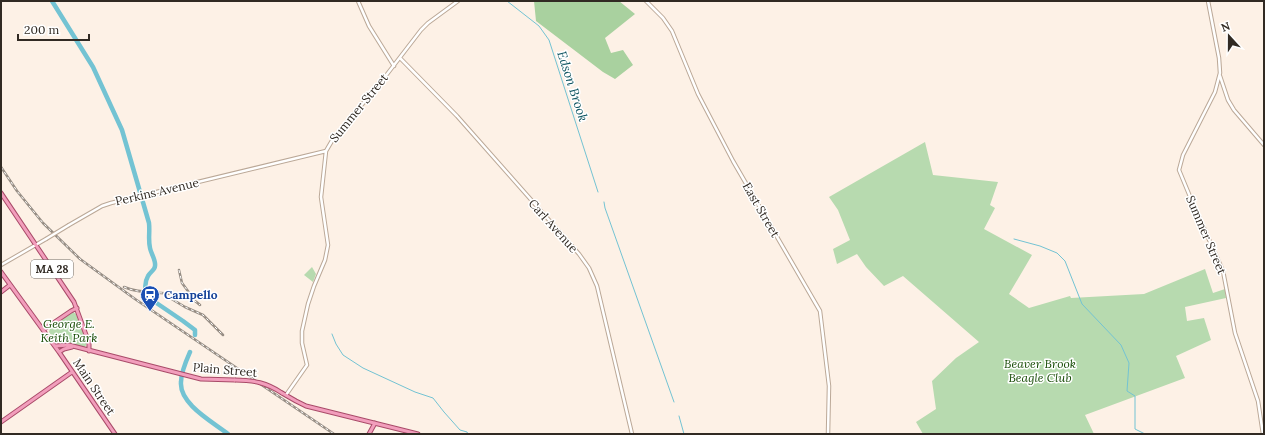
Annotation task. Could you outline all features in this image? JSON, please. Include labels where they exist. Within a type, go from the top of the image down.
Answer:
[{"type":"main road","name":"MA 28","points":[[1,193],[74,302],[90,344],[89,351]]},
{"type":"main road","name":"Main Street","points":[[1,272],[55,346],[115,434]]},
{"type":"main road","points":[[1,292],[10,285]]},
{"type":"main road","points":[[43,330],[71,310],[77,308]]},
{"type":"main road","name":"Plain Street","points":[[55,346],[66,345],[208,380],[236,380],[263,383],[304,405],[418,434]]},
{"type":"main road","points":[[59,352],[73,347]]},
{"type":"main road","points":[[1,422],[72,372]]},
{"type":"main road","points":[[369,434],[375,423]]},
{"type":"street","name":"Summer Street","points":[[358,1],[369,26],[394,66]]},
{"type":"street","name":"Summer Street","points":[[284,394],[306,368],[307,362],[302,343],[303,323],[314,286],[325,260],[328,245],[321,197],[326,151],[333,139],[428,23],[458,1]]},
{"type":"street","name":"East Street","points":[[646,1],[663,18],[672,31],[698,94],[732,161],[820,311],[829,386],[828,434]]},
{"type":"street","name":"Summer Street","points":[[1207,1],[1219,58],[1220,73],[1216,89],[1183,155],[1179,170],[1223,271],[1236,333],[1258,401],[1263,434]]},
{"type":"street","name":"Carl Avenue","points":[[400,58],[457,116],[579,254],[589,268],[597,286],[602,305],[632,434]]},
{"type":"street","points":[[1220,73],[1224,88],[1234,110],[1264,146]]},
{"type":"street","points":[[1216,89],[1224,88]]},
{"type":"street","name":"Perkins Avenue","points":[[1,265],[102,206],[144,194],[326,151]]},
{"type":"green space","points":[[534,1],[619,1],[635,14],[605,38],[611,53],[623,50],[633,65],[615,79],[603,72],[536,21]]},
{"type":"green space","name":"Beaver Brook Beagle Club","points":[[925,142],[933,175],[998,182],[990,205],[995,208],[984,229],[1032,255],[1009,294],[1029,308],[1070,296],[1071,298],[1144,294],[1205,269],[1213,293],[1225,289],[1226,298],[1185,307],[1187,321],[1204,318],[1211,340],[1176,356],[1185,378],[1085,415],[1094,434],[923,434],[916,422],[936,409],[932,381],[956,358],[979,342],[903,276],[884,286],[866,267],[857,254],[837,264],[833,249],[850,240],[838,210],[829,197]]},
{"type":"green space","points":[[312,267],[316,274],[313,282],[304,275]]},
{"type":"green space","name":"George E. Keith Park","points":[[73,312],[76,314],[87,343],[85,347],[55,340],[49,332],[50,328]]},
{"type":"waterway","points":[[52,1],[93,67],[122,130],[149,223],[149,245],[155,267],[146,280],[145,287],[147,294],[149,298],[195,330],[195,335]]},
{"type":"waterway","name":"Edson Brook","points":[[507,1],[539,26],[549,40],[598,192]]},
{"type":"waterway","name":"Edson Brook","points":[[604,202],[674,402]]},
{"type":"waterway","points":[[1014,239],[1040,246],[1057,253],[1065,261],[1082,304],[1121,345],[1129,363],[1127,391],[1135,396],[1135,429],[1145,434]]},
{"type":"waterway","points":[[332,334],[343,355],[363,368],[415,392],[433,398],[460,430],[467,432],[468,434]]},
{"type":"waterway","points":[[190,352],[184,367],[181,382],[185,398],[198,412],[228,434]]},
{"type":"waterway","name":"Edson Brook","points":[[679,416],[684,434]]},
{"type":"railway","points":[[1,167],[17,191],[43,223],[80,259],[135,299],[334,434]]},
{"type":"railway","points":[[179,270],[182,283],[193,298]]},
{"type":"railway","points":[[124,287],[143,292],[183,296],[192,299],[200,305]]},
{"type":"railway","points":[[170,298],[203,315],[223,335]]},
{"type":"place","name":"Campello","points":[[150,312]]}]
